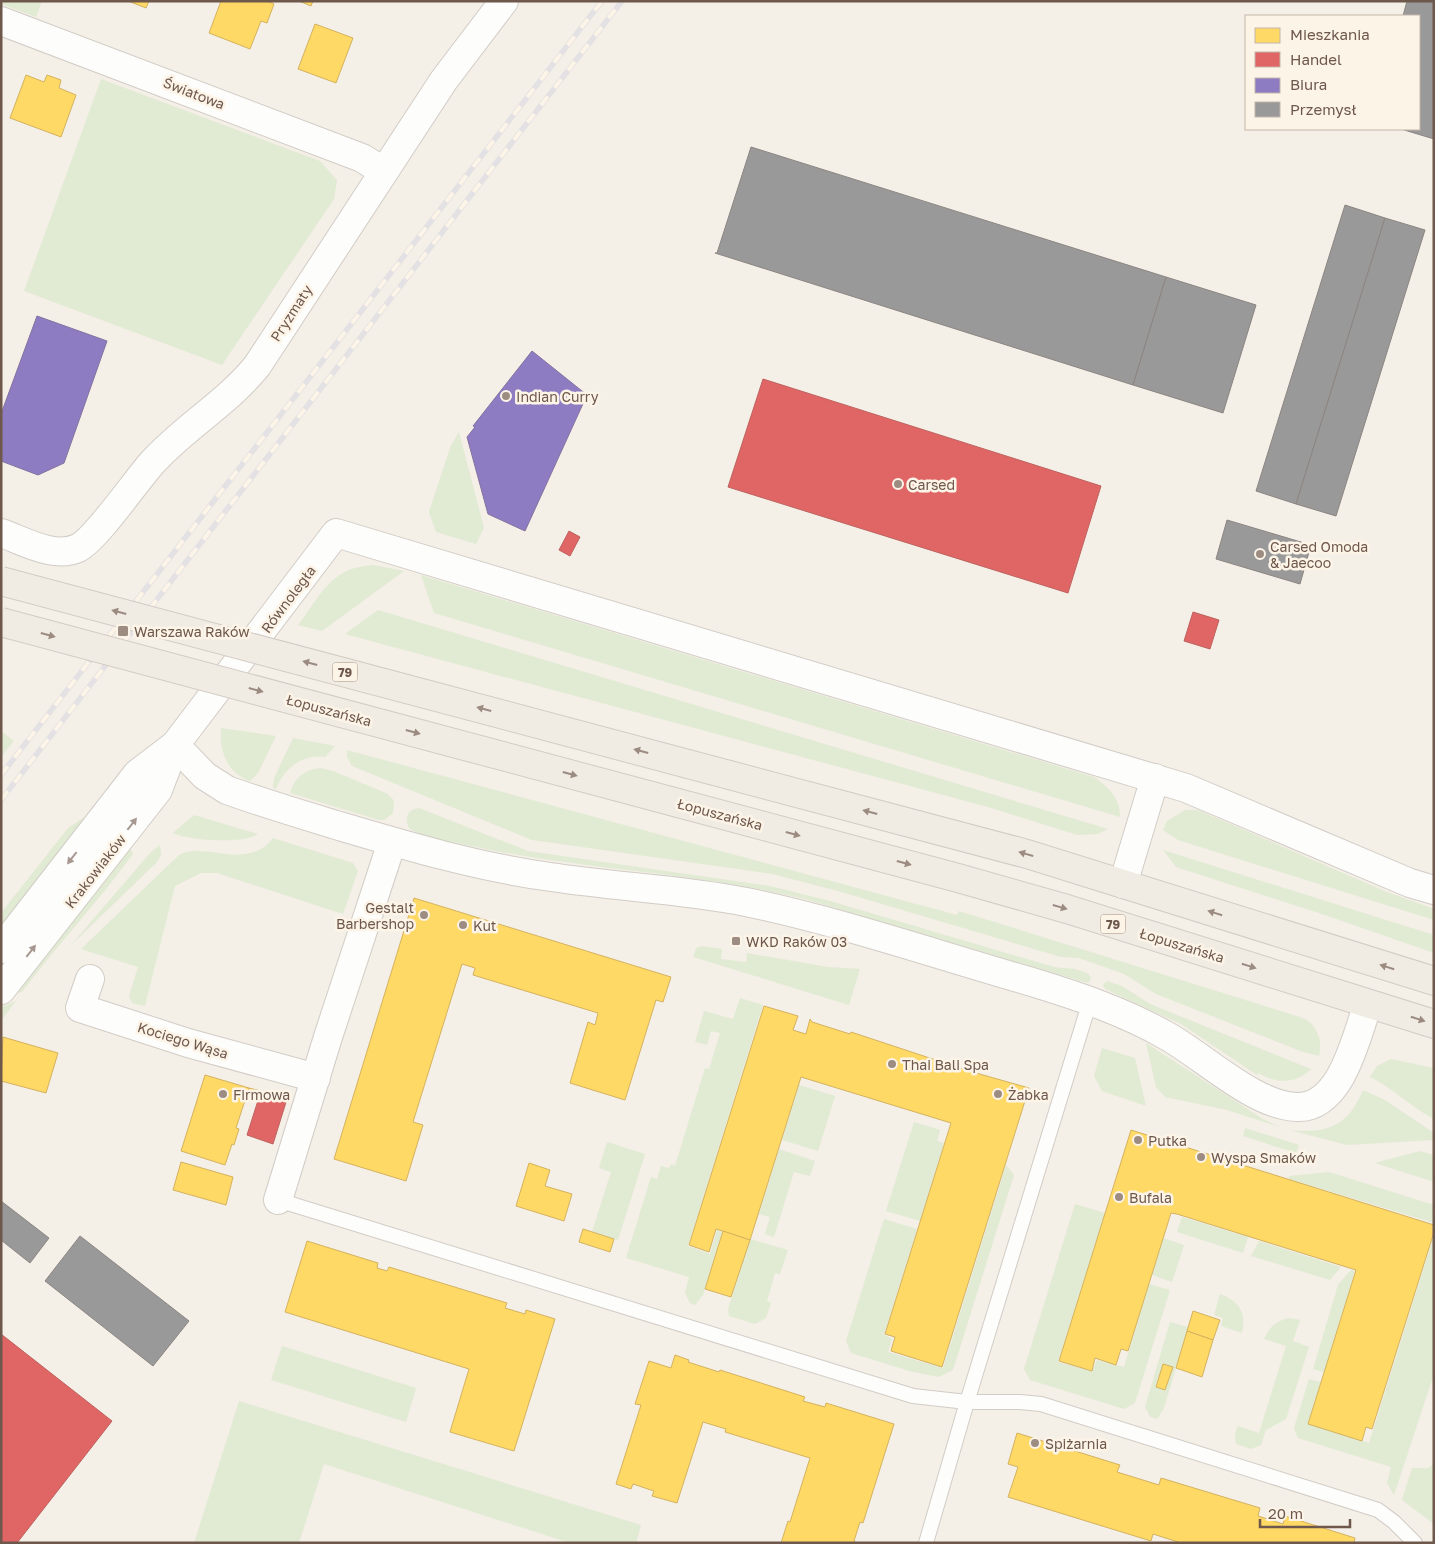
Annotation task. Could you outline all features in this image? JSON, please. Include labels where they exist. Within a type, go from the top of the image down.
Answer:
[{"type":"main road","name":"79","points":[[1,581],[994,845],[1434,981]]},
{"type":"main road","name":"Łopuszańska","points":[[1,622],[968,880],[1434,1024]]},
{"type":"street","name":"Pryzmaty","points":[[11,536],[57,551],[78,548],[174,441],[246,380],[444,80],[504,1]]},
{"type":"street","name":"Światowa","points":[[1,21],[362,158],[383,171]]},
{"type":"street","name":"Równoległa","points":[[239,664],[336,533],[1155,778]]},
{"type":"street","name":"Krakowiaków","points":[[1,949],[137,774],[175,745],[239,664]]},
{"type":"street","name":"Krakowiaków","points":[[1,990],[158,790],[175,745]]},
{"type":"street","points":[[175,745],[205,776],[228,790],[392,842],[456,859],[521,872],[743,901],[801,915],[1090,1001],[1139,1021],[1168,1036],[1264,1098],[1298,1107],[1322,1100],[1334,1088],[1368,1004]]},
{"type":"street","points":[[1123,884],[1155,778],[1200,793],[1401,879],[1434,890]]},
{"type":"street","points":[[278,1200],[392,842]]},
{"type":"street","name":"Kociego Wąsa","points":[[90,978],[80,1008],[188,1043],[316,1078]]},
{"type":"lane","points":[[926,1543],[967,1402],[1090,1001]]},
{"type":"lane","points":[[278,1200],[913,1396],[967,1402],[1041,1404],[1378,1510],[1394,1522],[1415,1543]]},
{"type":"green space","points":[[1,1],[42,1],[36,17],[1,4]]},
{"type":"green space","points":[[101,79],[320,161],[337,180],[334,199],[222,365],[24,291]]},
{"type":"green space","points":[[459,432],[484,528],[476,544],[436,532],[429,512],[451,445]]},
{"type":"green space","points":[[373,565],[404,571],[322,631],[298,625],[328,584],[347,571]]},
{"type":"green space","points":[[421,575],[1094,777],[1113,794],[1118,804],[1120,817],[434,613]]},
{"type":"green space","points":[[378,610],[1108,829],[1098,834],[1077,835],[988,807],[345,634]]},
{"type":"green space","points":[[221,728],[276,736],[258,773],[250,781],[235,773],[226,760],[221,745]]},
{"type":"green space","points":[[1,731],[14,741],[1,757]]},
{"type":"green space","points":[[293,738],[335,746],[325,757],[309,758],[295,764],[279,781],[276,789],[273,788],[274,778]]},
{"type":"green space","points":[[347,750],[957,915],[959,911],[1300,1017],[1311,1023],[1315,1028],[1320,1044],[1319,1056],[1303,1052],[1156,994],[1124,974],[1079,958],[1061,957],[838,891],[772,874],[532,840],[352,766],[347,757]]},
{"type":"green space","points":[[321,768],[333,771],[388,794],[394,801],[393,813],[384,820],[379,820],[290,793],[294,783],[301,775],[310,770]]},
{"type":"green space","points":[[419,808],[528,851],[770,886],[830,901],[1054,967],[1075,969],[1089,974],[1091,979],[1088,983],[805,899],[764,890],[554,861],[438,839],[409,828],[408,815],[412,810]]},
{"type":"green space","points":[[1185,810],[1198,810],[1387,892],[1434,909],[1434,920],[1178,840],[1163,830],[1167,821]]},
{"type":"green space","points":[[89,814],[1,935],[1,913],[68,828]]},
{"type":"green space","points":[[194,815],[258,834],[241,839],[216,840],[191,838],[173,833]]},
{"type":"green space","points":[[273,838],[353,863],[358,871],[343,914],[217,873],[201,873],[175,886],[145,1006],[132,1003],[129,996],[138,967],[81,949],[179,855],[201,851],[239,855],[251,853],[263,848]]},
{"type":"green space","points":[[127,843],[133,854],[120,872],[22,992],[9,994]]},
{"type":"green space","points":[[160,845],[161,855],[157,862],[71,945],[150,853]]},
{"type":"green space","points":[[1163,850],[1434,935],[1434,953],[1325,915],[1176,867]]},
{"type":"green space","points":[[701,946],[722,949],[721,959],[746,962],[747,953],[828,967],[860,969],[849,1005],[693,957],[696,948]]},
{"type":"green space","points":[[1107,981],[1122,986],[1150,1004],[1311,1069],[1299,1078],[1286,1081],[1265,1077],[1258,1073],[1257,1075],[1181,1024],[1105,989],[1103,985]]},
{"type":"green space","points":[[740,998],[763,1005],[688,1246],[710,1254],[717,1230],[722,1232],[703,1295],[695,1305],[690,1303],[685,1293],[689,1277],[626,1258],[651,1177],[657,1179],[661,1166],[669,1168],[671,1164],[675,1166],[705,1068],[709,1069],[720,1033],[711,1031],[707,1045],[695,1042],[704,1011],[733,1019]]},
{"type":"green space","points":[[16,1001],[3,1018],[1,1021],[1,1007]]},
{"type":"green space","points":[[1146,1043],[1263,1119],[1280,1127],[1227,1110],[1165,1097],[1156,1087]]},
{"type":"green space","points":[[1102,1048],[1135,1058],[1146,1106],[1102,1091],[1094,1076]]},
{"type":"green space","points":[[1391,1059],[1434,1068],[1434,1119],[1370,1077],[1377,1066]]},
{"type":"green space","points":[[799,1085],[835,1096],[818,1151],[782,1140]]},
{"type":"green space","points":[[1363,1090],[1385,1100],[1434,1133],[1434,1140],[1347,1145],[1290,1130],[1326,1129],[1335,1125],[1351,1112]]},
{"type":"green space","points":[[914,1122],[940,1130],[937,1141],[944,1143],[920,1221],[886,1211]]},
{"type":"green space","points":[[1245,1128],[1299,1145],[1296,1153],[1243,1136]]},
{"type":"green space","points":[[607,1142],[645,1154],[618,1240],[592,1232],[611,1172],[599,1168]]},
{"type":"green space","points":[[779,1149],[815,1161],[810,1176],[794,1172],[774,1237],[765,1234],[770,1217],[759,1214]]},
{"type":"green space","points":[[1420,1151],[1434,1155],[1434,1182],[1375,1163]]},
{"type":"green space","points":[[1006,1165],[1014,1175],[953,1370],[939,1377],[909,1371],[851,1353],[846,1341],[884,1219],[917,1229],[884,1335],[892,1339],[888,1352],[943,1368]]},
{"type":"green space","points":[[1329,1172],[1434,1205],[1434,1223],[1289,1179],[1289,1176]]},
{"type":"green space","points":[[1075,1204],[1105,1213],[1058,1362],[1092,1371],[1097,1360],[1124,1367],[1149,1284],[1170,1290],[1135,1403],[1124,1409],[1030,1380],[1024,1369]]},
{"type":"green space","points":[[1182,1217],[1248,1237],[1243,1253],[1177,1232]]},
{"type":"green space","points":[[1434,1235],[1434,1374],[1394,1495],[1387,1483],[1391,1467],[1298,1438],[1294,1428],[1309,1379],[1321,1382],[1308,1424],[1369,1443]]},
{"type":"green space","points":[[1163,1238],[1184,1245],[1172,1282],[1152,1275]]},
{"type":"green space","points":[[750,1239],[788,1250],[780,1274],[775,1273],[767,1301],[771,1303],[766,1318],[755,1324],[729,1316],[728,1309]]},
{"type":"green space","points":[[1259,1241],[1341,1267],[1330,1280],[1251,1256]]},
{"type":"green space","points":[[1351,1270],[1355,1271],[1324,1372],[1313,1369],[1338,1285]]},
{"type":"green space","points":[[1220,1294],[1232,1300],[1240,1309],[1243,1319],[1242,1333],[1221,1326],[1223,1318],[1214,1315]]},
{"type":"green space","points":[[1290,1318],[1300,1320],[1293,1341],[1309,1347],[1286,1419],[1266,1430],[1261,1445],[1251,1449],[1236,1444],[1237,1426],[1259,1433],[1286,1346],[1264,1339],[1274,1325]]},
{"type":"green space","points":[[1170,1322],[1188,1327],[1164,1408],[1157,1419],[1150,1417],[1145,1407]],"holes":[[[1164,1364],[1173,1367],[1165,1390],[1156,1387]]]},
{"type":"green space","points":[[282,1346],[416,1388],[406,1422],[271,1380]]},
{"type":"green space","points":[[239,1401],[641,1525],[636,1543],[570,1543],[324,1464],[299,1543],[194,1543]]},
{"type":"green space","points":[[1434,1464],[1434,1524],[1402,1500],[1412,1468],[1428,1468]]},
{"type":"building: Mieszkania","points":[[128,1],[149,1],[146,8]]},
{"type":"building: Mieszkania","points":[[221,1],[267,1],[274,4],[267,23],[261,21],[250,49],[209,33]]},
{"type":"building: Mieszkania","points":[[299,1],[313,1],[311,6]]},
{"type":"building: Mieszkania","points":[[315,24],[353,38],[336,83],[298,69]]},
{"type":"building: Mieszkania","points":[[26,75],[44,82],[47,75],[61,80],[59,88],[76,95],[61,137],[10,118]]},
{"type":"building: Mieszkania","points":[[414,898],[671,977],[663,1002],[656,1000],[625,1100],[570,1083],[588,1022],[595,1025],[598,1013],[473,975],[475,968],[462,964],[413,1122],[423,1125],[406,1181],[334,1159]]},
{"type":"building: Mieszkania","points":[[764,1006],[798,1016],[793,1030],[799,1032],[806,1034],[810,1019],[812,1022],[850,1034],[851,1032],[969,1071],[1029,1088],[942,1367],[891,1351],[895,1337],[885,1334],[951,1123],[801,1077],[750,1240],[716,1229],[709,1252],[689,1245]]},
{"type":"building: Mieszkania","points":[[3,1037],[58,1053],[46,1093],[1,1081]]},
{"type":"building: Mieszkania","points":[[205,1075],[249,1088],[236,1128],[239,1129],[225,1165],[181,1151]]},
{"type":"building: Mieszkania","points":[[249,1088],[261,1091],[257,1102],[245,1099]]},
{"type":"building: Mieszkania","points":[[1131,1130],[1434,1225],[1434,1232],[1372,1429],[1366,1427],[1362,1441],[1308,1424],[1356,1270],[1177,1214],[1171,1213],[1128,1351],[1121,1349],[1116,1365],[1095,1358],[1092,1371],[1059,1361]]},
{"type":"building: Mieszkania","points":[[181,1162],[233,1177],[226,1205],[173,1190]]},
{"type":"building: Mieszkania","points":[[529,1163],[550,1170],[545,1186],[572,1194],[564,1221],[516,1206]]},
{"type":"building: Mieszkania","points":[[583,1229],[614,1239],[610,1252],[579,1242]]},
{"type":"building: Mieszkania","points":[[723,1231],[750,1240],[731,1297],[705,1289]]},
{"type":"building: Mieszkania","points":[[307,1241],[378,1263],[377,1268],[387,1271],[389,1267],[507,1303],[505,1308],[525,1314],[526,1310],[555,1319],[514,1451],[450,1432],[469,1369],[285,1312]]},
{"type":"building: Mieszkania","points":[[1193,1311],[1220,1320],[1213,1340],[1187,1331]]},
{"type":"building: Mieszkania","points":[[1187,1331],[1213,1340],[1202,1377],[1176,1368]]},
{"type":"building: Mieszkania","points":[[675,1355],[689,1360],[688,1362],[719,1372],[720,1370],[805,1397],[803,1401],[825,1407],[826,1403],[894,1424],[863,1523],[860,1522],[854,1541],[857,1543],[781,1543],[788,1521],[790,1522],[810,1458],[725,1432],[726,1429],[703,1422],[677,1503],[652,1496],[654,1491],[633,1484],[631,1489],[616,1484],[641,1405],[635,1404],[649,1361],[671,1368]]},
{"type":"building: Mieszkania","points":[[1163,1364],[1173,1367],[1165,1390],[1156,1387]]},
{"type":"building: Mieszkania","points":[[1017,1433],[1120,1465],[1117,1472],[1159,1485],[1161,1478],[1260,1508],[1258,1516],[1283,1524],[1285,1516],[1355,1538],[1354,1543],[1181,1543],[1153,1534],[1151,1541],[1008,1497],[1018,1467],[1008,1464]]},
{"type":"building: Handel","points":[[763,379],[1101,486],[1068,593],[728,487]]},
{"type":"building: Handel","points":[[569,531],[580,537],[570,556],[559,550]]},
{"type":"building: Handel","points":[[1193,612],[1219,620],[1210,649],[1184,641]]},
{"type":"building: Handel","points":[[261,1091],[287,1099],[273,1144],[247,1135]]},
{"type":"building: Handel","points":[[1,1334],[112,1421],[17,1543],[1,1543]]},
{"type":"building: Biura","points":[[37,316],[107,341],[64,463],[38,475],[1,461],[1,414]]},
{"type":"building: Biura","points":[[532,351],[587,395],[525,531],[488,514],[467,437],[475,427],[473,426]]},
{"type":"building: Przemysł","points":[[1407,1],[1434,1],[1434,139],[1404,130],[1420,130],[1420,15],[1403,15]]},
{"type":"building: Przemysł","points":[[751,147],[1166,277],[1133,385],[715,253],[717,253]]},
{"type":"building: Przemysł","points":[[1345,205],[1385,218],[1296,504],[1256,491]]},
{"type":"building: Przemysł","points":[[1385,218],[1425,230],[1336,516],[1296,504]]},
{"type":"building: Przemysł","points":[[1166,277],[1256,305],[1223,413],[1133,385]]},
{"type":"building: Przemysł","points":[[1227,520],[1311,545],[1300,584],[1216,559]]},
{"type":"building: Przemysł","points":[[1,1201],[49,1238],[30,1263],[1,1240]]},
{"type":"building: Przemysł","points":[[80,1236],[189,1321],[153,1366],[45,1281]]},
{"type":"railway","points":[[1,775],[602,1]]},
{"type":"railway","points":[[1,800],[622,1]]},
{"type":"place","name":"Indian Curry","points":[[506,396]]},
{"type":"place","name":"Carsed","points":[[898,484]]},
{"type":"place","name":"Carsed Omoda & Jaecoo","points":[[1260,554]]},
{"type":"place","name":"Warszawa Raków","points":[[123,631]]},
{"type":"place","name":"Gestalt Barbershop","points":[[424,915]]},
{"type":"place","name":"Kut","points":[[463,925]]},
{"type":"place","name":"WKD Raków 03","points":[[736,941]]},
{"type":"place","name":"Thai Bali Spa","points":[[892,1064]]},
{"type":"place","name":"Firmowa","points":[[223,1094]]},
{"type":"place","name":"Żabka","points":[[998,1094]]},
{"type":"place","name":"Putka","points":[[1138,1140]]},
{"type":"place","name":"Wyspa Smaków","points":[[1201,1157]]},
{"type":"place","name":"Bufala","points":[[1119,1197]]},
{"type":"place","name":"Spiżarnia","points":[[1035,1443]]}]
